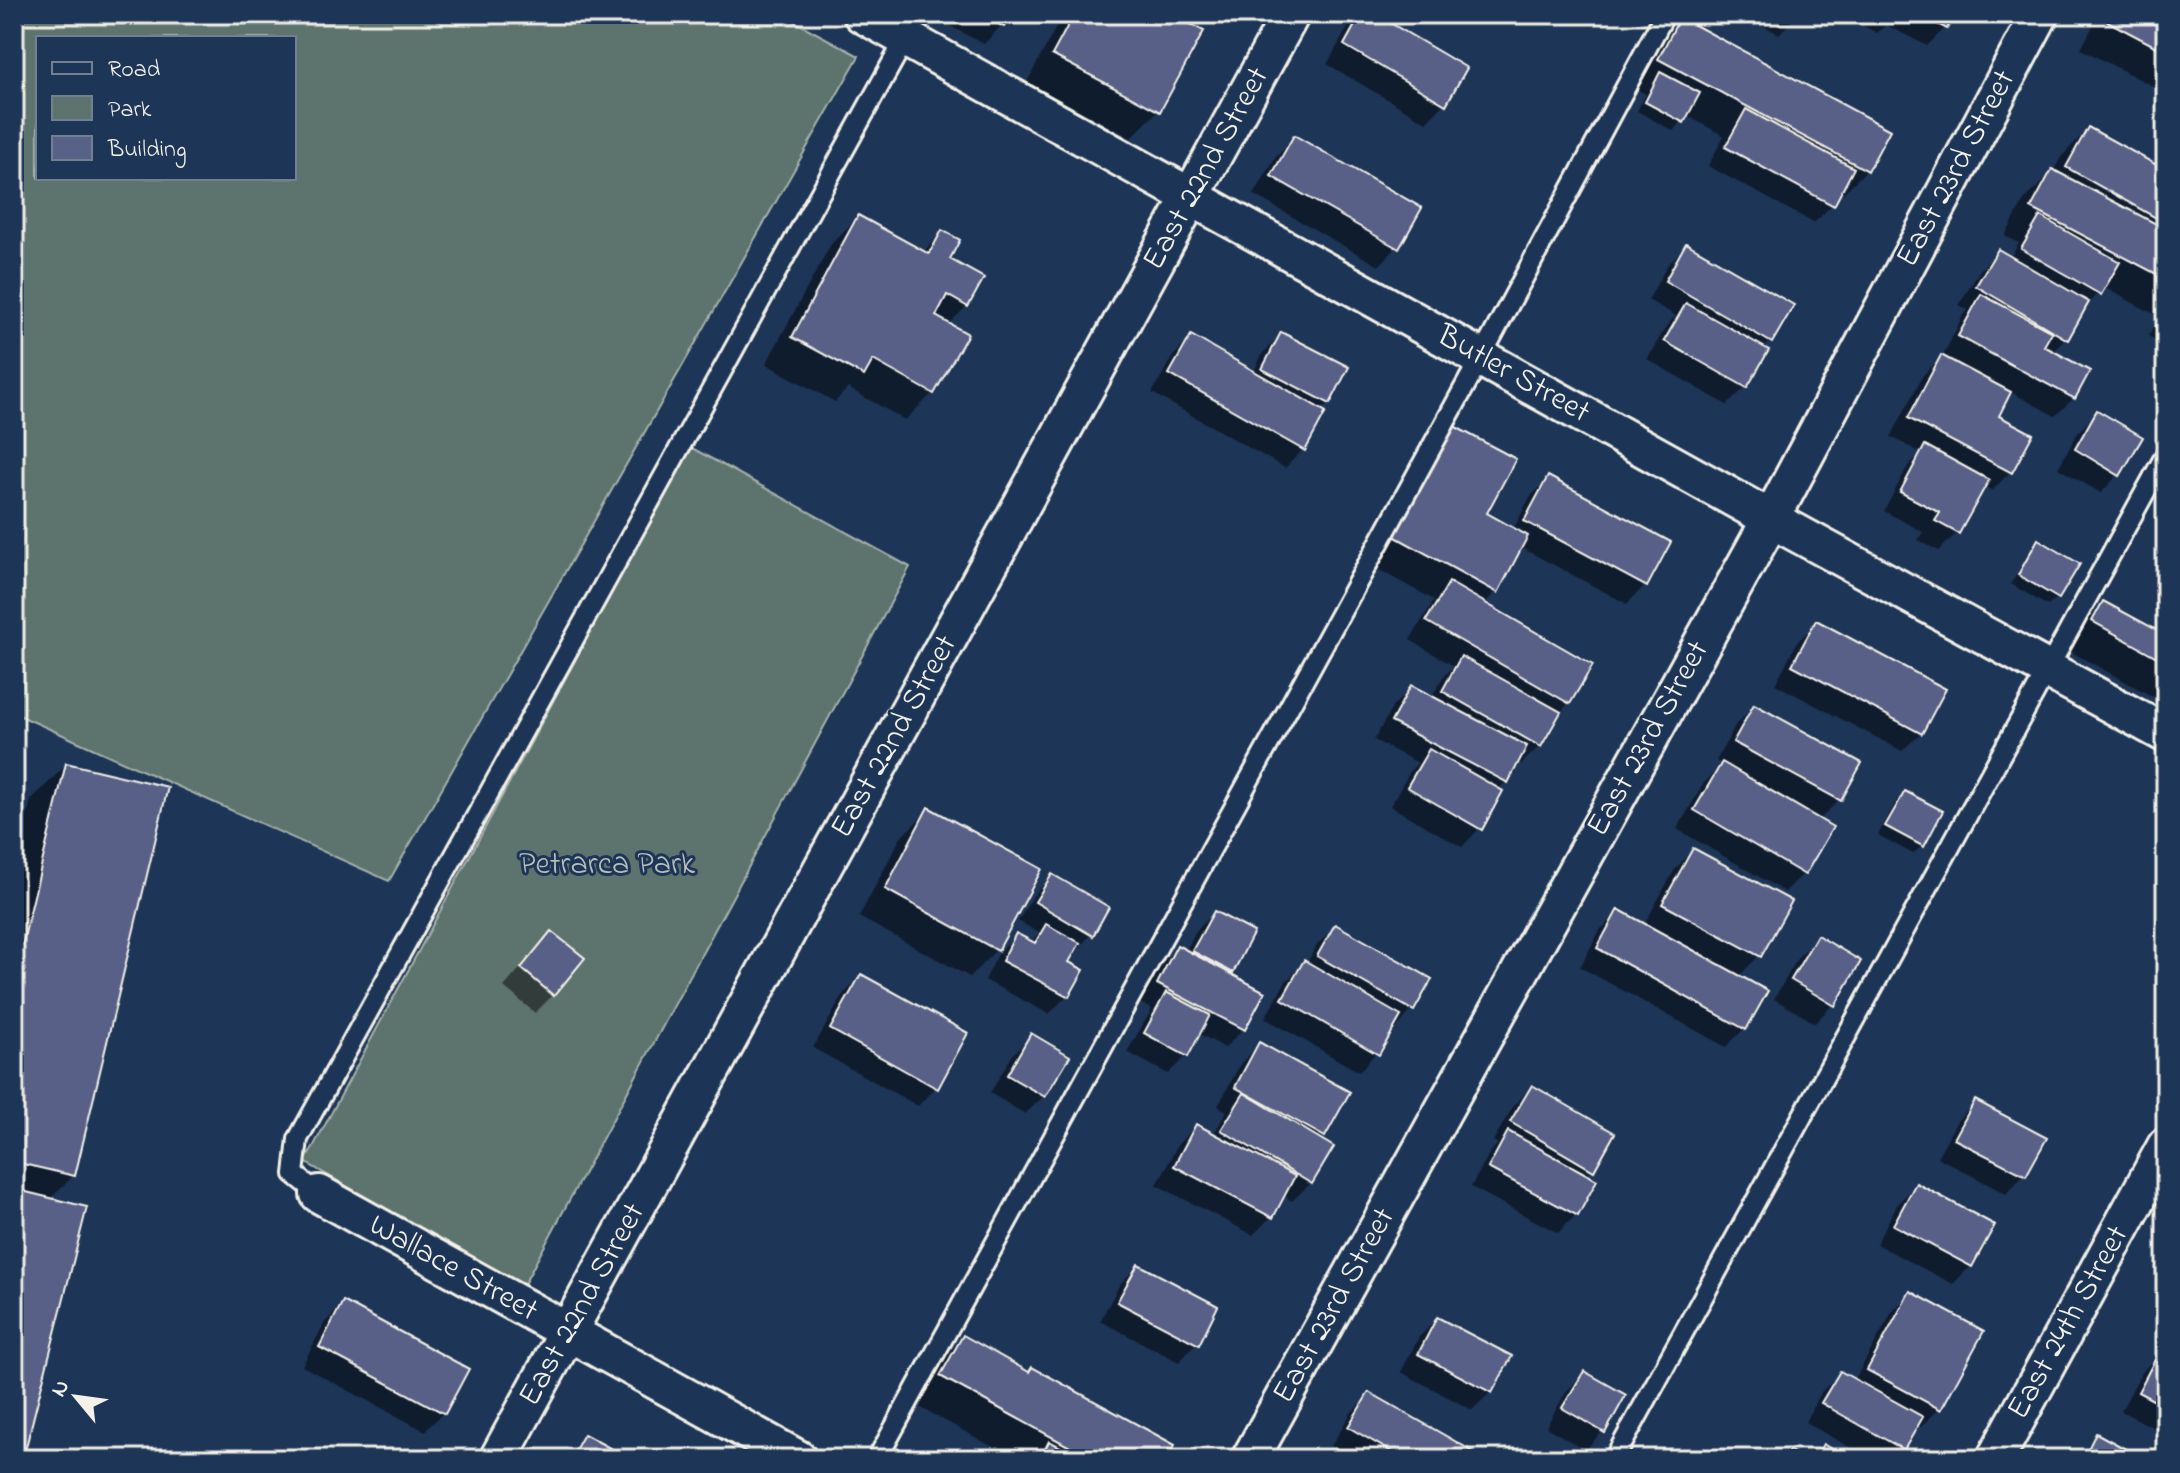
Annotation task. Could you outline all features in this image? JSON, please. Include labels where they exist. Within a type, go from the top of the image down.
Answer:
[{"type":"street","name":"Butler Street","points":[[862,14],[912,26],[1192,196],[1771,519],[2166,734]]},
{"type":"street","name":"East 22nd Street","points":[[498,1459],[1291,14]]},
{"type":"street","name":"East 23rd Street","points":[[1250,1459],[1771,519],[2040,14]]},
{"type":"street","name":"East 24th Street","points":[[1995,1459],[2166,1146]]},
{"type":"street","name":"Wallace Street","points":[[319,1194],[798,1459]]},
{"type":"lane","points":[[877,1459],[1481,357],[1665,14]]},
{"type":"lane","points":[[319,1194],[294,1174],[298,1139],[912,26]]},
{"type":"lane","points":[[1614,1459],[2166,454]]},
{"type":"green space","points":[[14,14],[781,14],[859,56],[389,881],[14,713]]},
{"type":"green space","name":"Petrarca Park","points":[[690,447],[910,567],[522,1288],[305,1162]]},
{"type":"building","points":[[980,14],[1011,14],[1004,27]]},
{"type":"building","points":[[1074,14],[1172,14],[1204,31],[1160,112],[1052,55]]},
{"type":"building","points":[[1361,14],[1375,14],[1467,68],[1446,105],[1344,45]]},
{"type":"building","points":[[1918,14],[1955,14],[1947,29]]},
{"type":"building","points":[[2110,14],[2166,14],[2166,52],[2107,21]]},
{"type":"building","points":[[1680,17],[1890,130],[1868,171],[1658,59]]},
{"type":"building","points":[[1660,72],[1700,93],[1684,123],[1645,102]]},
{"type":"building","points":[[1746,109],[1854,168],[1834,206],[1725,147]]},
{"type":"building","points":[[2088,127],[2166,170],[2166,215],[2163,214],[2160,220],[2066,167]]},
{"type":"building","points":[[1294,135],[1422,208],[1399,249],[1271,176]]},
{"type":"building","points":[[2052,169],[2166,229],[2166,279],[2031,208]]},
{"type":"building","points":[[858,215],[929,254],[942,230],[960,240],[950,259],[984,278],[968,307],[947,295],[936,316],[968,334],[934,394],[873,360],[864,376],[792,337]]},
{"type":"building","points":[[2040,216],[2120,262],[2101,295],[2021,249]]},
{"type":"building","points":[[1686,243],[1794,305],[1772,343],[1665,281]]},
{"type":"building","points":[[1998,249],[2089,302],[2068,340],[1976,286]]},
{"type":"building","points":[[1981,294],[2052,332],[2044,346],[2090,371],[2075,399],[1958,336]]},
{"type":"building","points":[[1686,303],[1769,350],[1747,388],[1664,341]]},
{"type":"building","points":[[2166,309],[2166,333],[2156,327]]},
{"type":"building","points":[[1281,332],[1349,367],[1330,404],[1262,369]]},
{"type":"building","points":[[1191,335],[1326,412],[1305,451],[1169,374]]},
{"type":"building","points":[[1941,355],[2011,392],[1999,416],[2033,434],[2012,473],[1908,418]]},
{"type":"building","points":[[2097,410],[2143,437],[2120,476],[2075,449]]},
{"type":"building","points":[[1452,425],[1516,459],[1487,513],[1528,536],[1498,593],[1392,535]]},
{"type":"building","points":[[1925,445],[1989,480],[1959,534],[1935,521],[1940,513],[1900,492]]},
{"type":"building","points":[[1548,476],[1671,542],[1647,587],[1524,521]]},
{"type":"building","points":[[2038,539],[2080,564],[2059,599],[2018,575]]},
{"type":"building","points":[[1449,582],[1593,665],[1570,704],[1426,621]]},
{"type":"building","points":[[2103,601],[2162,633],[2166,626],[2166,662],[2092,621]]},
{"type":"building","points":[[1816,620],[1946,689],[1922,734],[1792,665]]},
{"type":"building","points":[[1461,656],[1561,712],[1541,747],[1442,691]]},
{"type":"building","points":[[1411,685],[1527,746],[1508,783],[1391,722]]},
{"type":"building","points":[[1754,704],[1862,763],[1841,801],[1733,742]]},
{"type":"building","points":[[1429,749],[1503,791],[1482,830],[1407,787]]},
{"type":"building","points":[[1722,762],[1833,827],[1805,875],[1694,810]]},
{"type":"building","points":[[66,763],[168,787],[75,1176],[14,1162],[14,979]]},
{"type":"building","points":[[1905,791],[1943,811],[1924,847],[1885,826]]},
{"type":"building","points":[[928,807],[1042,869],[998,951],[885,889]]},
{"type":"building","points":[[1693,848],[1792,901],[1761,957],[1662,904]]},
{"type":"building","points":[[1052,874],[1109,907],[1093,936],[1035,902]]},
{"type":"building","points":[[1618,909],[1768,991],[1746,1030],[1597,948]]},
{"type":"building","points":[[1214,911],[1254,932],[1233,973],[1192,951]]},
{"type":"building","points":[[1046,924],[1080,943],[1069,962],[1084,970],[1069,997],[1002,961],[1016,933],[1035,943]]},
{"type":"building","points":[[1335,924],[1432,979],[1414,1011],[1317,956]]},
{"type":"building","points":[[551,931],[585,958],[554,996],[521,968]]},
{"type":"building","points":[[1817,935],[1861,961],[1835,1006],[1791,980]]},
{"type":"building","points":[[1177,945],[1265,992],[1245,1030],[1157,984]]},
{"type":"building","points":[[1304,960],[1401,1016],[1379,1055],[1282,999]]},
{"type":"building","points":[[861,974],[968,1033],[938,1089],[830,1029]]},
{"type":"building","points":[[1166,992],[1210,1015],[1188,1057],[1144,1033]]},
{"type":"building","points":[[1031,1033],[1070,1056],[1045,1097],[1007,1075]]},
{"type":"building","points":[[1259,1042],[1350,1092],[1325,1137],[1235,1087]]},
{"type":"building","points":[[1532,1085],[1615,1133],[1594,1171],[1510,1122]]},
{"type":"building","points":[[1244,1093],[1334,1147],[1312,1184],[1221,1130]]},
{"type":"building","points":[[1975,1100],[2047,1138],[2026,1176],[1954,1139]]},
{"type":"building","points":[[1196,1124],[1295,1176],[1273,1218],[1174,1166]]},
{"type":"building","points":[[1508,1131],[1597,1180],[1578,1216],[1488,1168]]},
{"type":"building","points":[[1916,1183],[1995,1225],[1972,1267],[1893,1225]]},
{"type":"building","points":[[14,1189],[87,1207],[23,1459],[14,1459]]},
{"type":"building","points":[[1138,1264],[1218,1306],[1199,1345],[1117,1302]]},
{"type":"building","points":[[1910,1291],[1984,1331],[1941,1410],[1867,1370]]},
{"type":"building","points":[[343,1301],[469,1369],[445,1414],[319,1347]]},
{"type":"building","points":[[1437,1317],[1512,1356],[1492,1393],[1418,1354]]},
{"type":"building","points":[[963,1335],[1029,1372],[1032,1367],[1175,1445],[1167,1459],[1092,1459],[940,1376]]},
{"type":"building","points":[[2159,1352],[2166,1356],[2166,1407],[2138,1392]]},
{"type":"building","points":[[1584,1371],[1626,1395],[1605,1433],[1562,1408]]},
{"type":"building","points":[[1840,1371],[1923,1417],[1904,1450],[1821,1403]]},
{"type":"building","points":[[1369,1392],[1486,1459],[1404,1459],[1348,1427]]},
{"type":"building","points":[[2096,1433],[2144,1459],[2083,1459]]},
{"type":"building","points":[[584,1434],[630,1459],[570,1459]]},
{"type":"building","points":[[1049,1441],[1083,1459],[1040,1459]]},
{"type":"building","points":[[1823,1444],[1848,1459],[1814,1459]]},
{"type":"building","points":[[1789,1450],[1805,1459],[1784,1459]]}]
